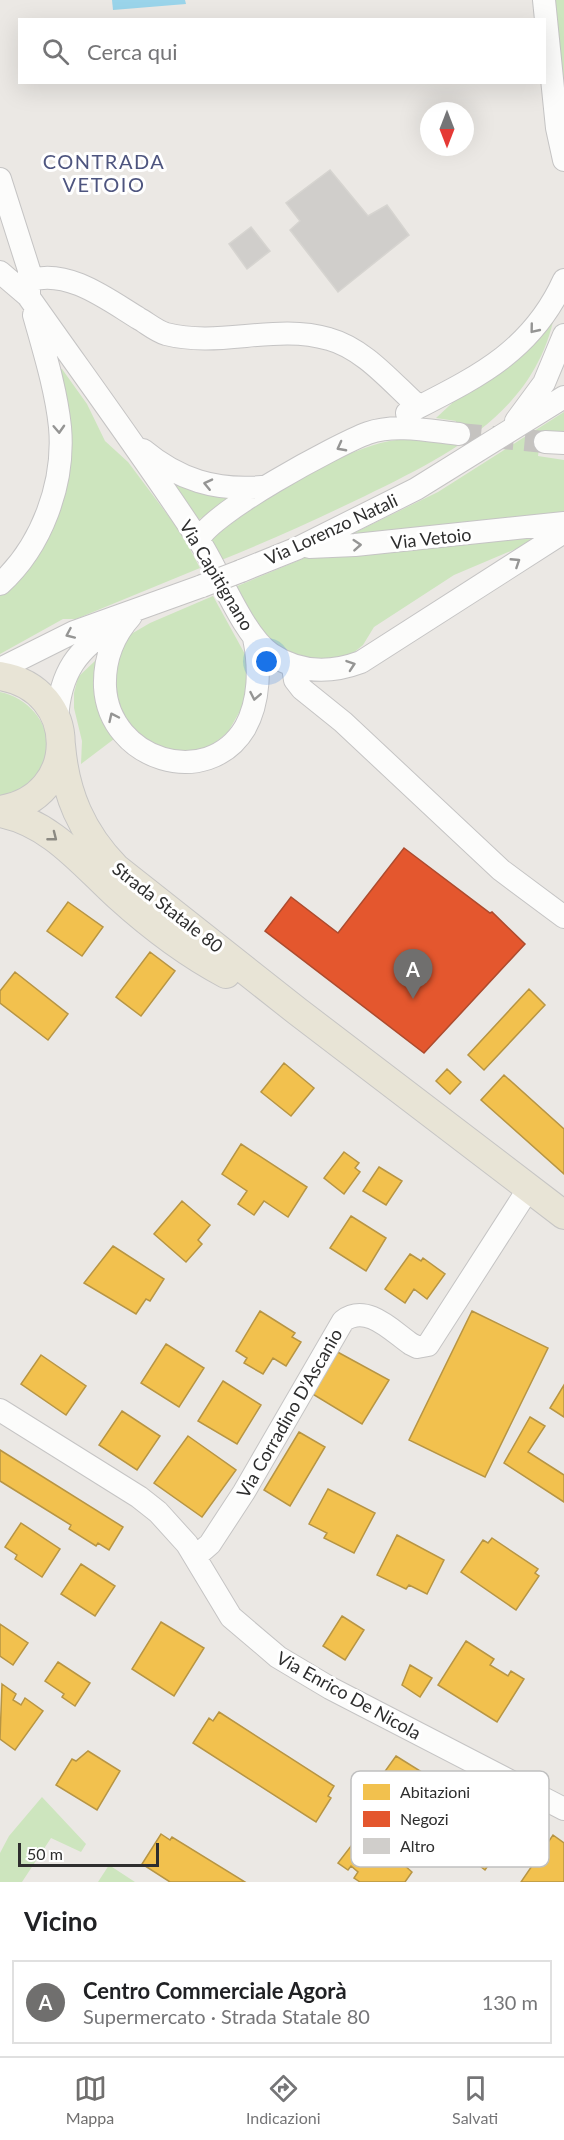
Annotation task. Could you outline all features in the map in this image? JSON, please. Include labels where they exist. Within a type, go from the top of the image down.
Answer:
[{"type":"main road","points":[[0,676],[21,682],[34,689],[48,703],[59,732],[57,766],[44,788],[23,804],[0,812]]},
{"type":"main road","name":"Strada Statale 80","points":[[59,732],[64,772],[74,806],[100,851],[136,885],[564,1215]]},
{"type":"main road","name":"Strada Statale 80","points":[[0,812],[23,819],[40,828],[70,850],[120,898],[170,937],[214,967],[269,993],[297,1011]]},
{"type":"street","points":[[544,0],[546,18]]},
{"type":"street","points":[[546,20],[557,128],[564,159]]},
{"type":"street","name":"Via Capitignano","points":[[0,179],[16,225],[29,288],[70,356],[199,540],[255,638],[269,653],[293,667]]},
{"type":"street","points":[[0,272],[29,288],[60,427],[57,476],[53,497],[29,549],[0,584]]},
{"type":"street","points":[[29,288],[54,276],[81,285],[163,334],[196,339],[305,334],[330,339],[372,363],[419,407]]},
{"type":"street","points":[[199,540],[204,530],[237,504],[472,379],[515,349],[544,316],[564,280]]},
{"type":"street","name":"Via Lorenzo Natali","points":[[508,432],[544,383],[564,335]]},
{"type":"street","points":[[49,372],[55,353],[70,356]]},
{"type":"street","name":"Via Lorenzo Natali","points":[[0,669],[75,632],[138,612],[298,548],[416,489],[564,397]]},
{"type":"street","points":[[369,433],[411,429],[459,434]]},
{"type":"street","points":[[124,433],[162,466],[185,478],[209,485],[237,489],[266,487]]},
{"type":"street","name":"Via Vetoio","points":[[298,548],[355,546],[564,523]]},
{"type":"street","points":[[564,532],[361,662],[329,670],[293,667],[295,680],[302,689],[343,722],[501,870],[564,917]]},
{"type":"street","points":[[138,612],[118,631],[106,660],[108,706],[123,735],[135,746],[165,760],[184,762],[203,758],[232,742],[244,729],[252,712],[258,674],[255,638]]},
{"type":"street","name":"Via Lorenzo Natali","points":[[59,732],[63,680],[73,662],[99,637],[138,612]]},
{"type":"street","name":"Via Corradino D'Ascanio","points":[[195,1557],[210,1544],[243,1492],[343,1322],[350,1316],[366,1315],[417,1347],[428,1345],[529,1188]]},
{"type":"street","name":"Via Enrico De Nicola","points":[[0,1410],[148,1504],[174,1528],[195,1557],[231,1617],[278,1657],[330,1688],[491,1771]]},
{"type":"street","name":"Via Enrico De Nicola","points":[[549,1801],[564,1809]]},
{"type":"green space","points":[[551,0],[564,0],[564,121]]},
{"type":"green space","points":[[556,307],[546,343],[531,374],[511,401],[486,425],[459,445],[397,480],[219,561],[211,540],[273,495],[325,465],[374,445],[396,440],[417,439],[451,443],[456,421],[436,418]]},
{"type":"green space","points":[[57,368],[62,369],[87,404],[105,441],[128,462],[182,534],[200,568],[76,619],[63,619],[0,654],[0,595],[25,572],[44,540]]},
{"type":"green space","points":[[564,412],[564,436],[541,433],[538,456],[564,460],[564,515],[350,535],[438,492]]},
{"type":"green space","points":[[160,474],[231,497],[197,521]]},
{"type":"green space","points":[[547,533],[532,542],[454,575],[374,627],[363,645],[352,654],[319,662],[294,658],[263,636],[235,587],[307,557]]},
{"type":"green space","points":[[213,596],[246,656],[248,664],[244,704],[228,732],[212,745],[187,755],[162,753],[121,720],[110,681],[126,637],[150,623]]},
{"type":"green space","points":[[96,660],[94,681],[96,701],[103,720],[114,739],[81,764],[82,741],[74,708],[74,693],[78,677]]},
{"type":"green space","points":[[0,692],[15,697],[28,706],[45,729],[48,743],[47,757],[41,771],[30,784],[0,797]]},
{"type":"green space","points":[[42,1797],[86,1844],[81,1852],[51,1838],[22,1882],[0,1882],[0,1853],[9,1836]]},
{"type":"green space","points":[[109,1865],[135,1882],[98,1882]]},
{"type":"water","points":[[112,0],[185,0],[186,4],[113,10]]},
{"type":"building: Abitazioni","points":[[68,902],[103,927],[82,956],[47,931]]},
{"type":"building: Abitazioni","points":[[150,952],[175,971],[141,1016],[116,997]]},
{"type":"building: Abitazioni","points":[[15,972],[68,1014],[48,1040],[0,1003],[0,991]]},
{"type":"building: Abitazioni","points":[[529,989],[545,1005],[484,1070],[468,1055]]},
{"type":"building: Abitazioni","points":[[284,1063],[314,1088],[291,1116],[261,1092]]},
{"type":"building: Abitazioni","points":[[447,1069],[461,1082],[450,1094],[436,1081]]},
{"type":"building: Abitazioni","points":[[504,1075],[564,1129],[564,1174],[481,1100]]},
{"type":"building: Abitazioni","points":[[241,1144],[307,1187],[288,1217],[264,1201],[254,1215],[238,1204],[247,1191],[222,1174]]},
{"type":"building: Abitazioni","points":[[344,1152],[359,1163],[355,1168],[360,1172],[344,1194],[324,1178]]},
{"type":"building: Abitazioni","points":[[379,1167],[402,1181],[386,1205],[363,1191]]},
{"type":"building: Abitazioni","points":[[182,1201],[210,1225],[198,1240],[202,1244],[186,1262],[154,1234]]},
{"type":"building: Abitazioni","points":[[351,1216],[386,1238],[366,1271],[330,1248]]},
{"type":"building: Abitazioni","points":[[113,1246],[164,1279],[150,1301],[146,1299],[136,1314],[84,1283]]},
{"type":"building: Abitazioni","points":[[410,1254],[421,1261],[423,1258],[445,1274],[427,1299],[414,1289],[405,1303],[385,1289]]},
{"type":"building: Abitazioni","points":[[260,1311],[295,1333],[292,1337],[301,1342],[286,1366],[273,1358],[263,1374],[244,1363],[247,1358],[236,1351]]},
{"type":"building: Abitazioni","points":[[472,1311],[548,1348],[485,1477],[409,1440]]},
{"type":"building: Abitazioni","points":[[166,1344],[204,1368],[179,1407],[141,1383]]},
{"type":"building: Abitazioni","points":[[332,1349],[389,1380],[362,1424],[306,1390]]},
{"type":"building: Abitazioni","points":[[41,1355],[86,1386],[66,1415],[21,1384]]},
{"type":"building: Abitazioni","points":[[223,1381],[261,1405],[237,1444],[198,1421]]},
{"type":"building: Abitazioni","points":[[564,1385],[564,1417],[550,1408]]},
{"type":"building: Abitazioni","points":[[122,1411],[160,1436],[137,1470],[99,1445]]},
{"type":"building: Abitazioni","points":[[530,1417],[545,1426],[528,1452],[564,1475],[564,1502],[504,1463]]},
{"type":"building: Abitazioni","points":[[299,1432],[325,1447],[290,1506],[264,1490]]},
{"type":"building: Abitazioni","points":[[188,1436],[236,1470],[202,1517],[154,1483]]},
{"type":"building: Abitazioni","points":[[0,1450],[123,1527],[109,1550],[98,1543],[96,1546],[69,1529],[71,1525],[0,1481]]},
{"type":"building: Abitazioni","points":[[328,1489],[375,1513],[354,1553],[324,1538],[327,1533],[309,1524]]},
{"type":"building: Abitazioni","points":[[21,1523],[60,1549],[42,1577],[15,1559],[17,1555],[5,1547]]},
{"type":"building: Abitazioni","points":[[397,1535],[444,1560],[427,1594],[409,1585],[406,1589],[377,1575]]},
{"type":"building: Abitazioni","points":[[492,1538],[538,1569],[535,1573],[539,1576],[516,1610],[461,1572],[483,1540],[488,1543]]},
{"type":"building: Abitazioni","points":[[81,1564],[115,1586],[95,1616],[61,1594]]},
{"type":"building: Abitazioni","points":[[342,1616],[364,1630],[345,1660],[323,1646]]},
{"type":"building: Abitazioni","points":[[161,1622],[204,1648],[174,1696],[132,1669]]},
{"type":"building: Abitazioni","points":[[0,1624],[28,1643],[13,1665],[0,1656]]},
{"type":"building: Abitazioni","points":[[466,1641],[494,1659],[490,1665],[508,1676],[511,1671],[524,1679],[497,1722],[438,1685]]},
{"type":"building: Abitazioni","points":[[58,1662],[90,1683],[75,1706],[62,1697],[64,1694],[45,1681]]},
{"type":"building: Abitazioni","points":[[410,1665],[432,1678],[420,1697],[402,1685]]},
{"type":"building: Abitazioni","points":[[2,1684],[16,1694],[13,1700],[21,1705],[25,1698],[43,1711],[15,1750],[0,1739]]},
{"type":"building: Abitazioni","points":[[219,1712],[334,1786],[328,1796],[331,1798],[316,1822],[193,1743],[209,1718],[213,1721]]},
{"type":"building: Abitazioni","points":[[88,1751],[120,1771],[97,1810],[56,1785],[72,1759],[76,1761]]},
{"type":"building: Abitazioni","points":[[396,1756],[420,1771],[385,1771]]},
{"type":"building: Abitazioni","points":[[161,1834],[170,1840],[172,1837],[245,1882],[170,1882],[142,1864]]},
{"type":"building: Abitazioni","points":[[553,1835],[564,1843],[564,1882],[521,1882],[531,1867],[549,1867],[549,1841]]},
{"type":"building: Abitazioni","points":[[351,1846],[351,1866],[348,1870],[338,1863]]},
{"type":"building: Abitazioni","points":[[352,1867],[406,1867],[412,1872],[405,1882],[360,1882],[354,1878],[358,1872]]},
{"type":"building: Negozi","points":[[404,848],[490,913],[492,912],[525,944],[424,1053],[265,931],[291,897],[338,933]]},
{"type":"building: Altro","points":[[330,170],[368,216],[387,205],[409,235],[338,292],[290,230],[300,221],[286,203]]},
{"type":"building: Altro","points":[[251,227],[270,251],[247,269],[229,244]]},
{"type":"tunnel","points":[[459,434],[545,442]]},
{"type":"place","name":"Centro Commerciale Agorà","points":[[413,999]]},
{"type":"district","name":"CONTRADA VETOIO","points":[[104,172]]}]
